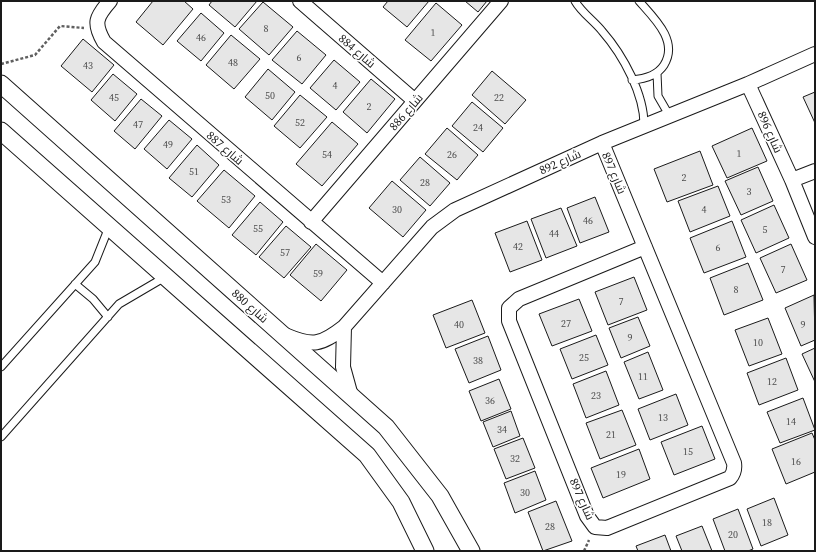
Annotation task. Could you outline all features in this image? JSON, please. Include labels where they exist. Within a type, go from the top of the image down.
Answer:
[{"type":"street","points":[[96,28],[99,13],[110,1]]},
{"type":"street","name":"شارع 884","points":[[300,1],[415,101]]},
{"type":"street","name":"شارع 886","points":[[311,222],[501,1]]},
{"type":"street","name":"شارع 887","points":[[96,28],[104,42],[383,283]]},
{"type":"street","name":"شارع 892","points":[[280,333],[297,340],[312,343],[327,340],[344,327],[432,226],[455,210],[602,143],[748,84],[815,54]]},
{"type":"street","name":"شارع 880","points":[[1,84],[386,427],[440,496],[471,551]]},
{"type":"street","name":"شارع 896","points":[[748,84],[792,180],[815,237]]},
{"type":"street","points":[[1,131],[367,455],[401,502],[425,551]]},
{"type":"street","name":"شارع 897","points":[[602,143],[645,246],[731,456],[735,468],[730,478],[607,528],[595,527],[588,516],[510,321],[509,308],[519,299],[645,246]]},
{"type":"street","points":[[792,180],[815,171]]},
{"type":"street","points":[[344,327],[343,367],[352,396]]},
{"type":"lane","points":[[575,1],[616,48],[632,80],[643,111],[644,127]]},
{"type":"lane","points":[[632,80],[650,77],[657,73],[668,58],[669,50],[668,43],[658,22],[639,1]]},
{"type":"lane","points":[[657,73],[658,96],[669,115]]},
{"type":"lane","points":[[1,366],[95,262],[109,226]]},
{"type":"lane","points":[[1,437],[118,304],[166,276]]},
{"type":"lane","points":[[75,284],[93,298],[108,317]]},
{"type":"path","points":[[1,64],[35,55],[60,26],[96,28]]},
{"type":"building","points":[[153,1],[184,1],[193,9],[163,45],[136,22]]},
{"type":"building","points":[[212,1],[257,1],[235,27],[209,5]]},
{"type":"building","points":[[388,1],[429,1],[407,27],[383,7]]},
{"type":"building","points":[[465,1],[487,1],[478,12]]},
{"type":"building","points":[[263,2],[293,27],[269,55],[239,29]]},
{"type":"building","points":[[436,3],[462,25],[431,61],[405,40]]},
{"type":"building","points":[[201,13],[224,33],[201,61],[177,41]]},
{"type":"building","points":[[297,31],[326,55],[302,84],[272,60]]},
{"type":"building","points":[[231,35],[260,59],[234,89],[206,65]]},
{"type":"building","points":[[83,39],[114,65],[92,92],[61,66]]},
{"type":"building","points":[[334,60],[360,82],[336,110],[310,88]]},
{"type":"building","points":[[268,69],[295,92],[272,120],[245,97]]},
{"type":"building","points":[[492,71],[526,100],[505,124],[472,95]]},
{"type":"building","points":[[113,74],[137,94],[115,121],[91,100]]},
{"type":"building","points":[[371,79],[395,99],[367,133],[343,112]]},
{"type":"building","points":[[815,92],[815,123],[803,97]]},
{"type":"building","points":[[300,95],[327,117],[300,148],[274,126]]},
{"type":"building","points":[[141,99],[162,116],[135,149],[114,131]]},
{"type":"building","points":[[472,102],[503,128],[483,152],[452,126]]},
{"type":"building","points":[[169,120],[192,139],[167,169],[144,149]]},
{"type":"building","points":[[332,122],[358,144],[322,186],[296,164]]},
{"type":"building","points":[[447,128],[478,155],[457,180],[425,154]]},
{"type":"building","points":[[752,128],[767,161],[727,178],[712,146]]},
{"type":"building","points":[[197,145],[219,165],[192,197],[169,178]]},
{"type":"building","points":[[700,151],[713,185],[667,202],[654,169]]},
{"type":"building","points":[[420,157],[450,183],[430,206],[400,180]]},
{"type":"building","points":[[758,167],[773,201],[741,215],[725,181]]},
{"type":"building","points":[[224,170],[255,196],[229,228],[197,201]]},
{"type":"building","points":[[392,181],[426,210],[403,237],[369,208]]},
{"type":"building","points":[[718,186],[730,216],[690,232],[678,201]]},
{"type":"building","points":[[595,197],[609,232],[580,243],[567,208]]},
{"type":"building","points":[[260,202],[283,222],[256,255],[232,235]]},
{"type":"building","points":[[774,205],[789,238],[756,253],[741,220]]},
{"type":"building","points":[[561,208],[577,246],[546,258],[531,219]]},
{"type":"building","points":[[527,221],[542,260],[510,272],[495,233]]},
{"type":"building","points":[[732,221],[746,257],[704,273],[690,238]]},
{"type":"building","points":[[286,226],[311,247],[284,278],[259,257]]},
{"type":"building","points":[[316,244],[347,270],[321,301],[290,275]]},
{"type":"building","points":[[791,244],[807,280],[776,293],[760,258]]},
{"type":"building","points":[[748,263],[763,300],[724,315],[710,278]]},
{"type":"building","points":[[634,277],[647,310],[608,325],[595,292]]},
{"type":"building","points":[[814,295],[815,340],[801,346],[785,308]]},
{"type":"building","points":[[579,299],[592,331],[552,346],[539,314]]},
{"type":"building","points":[[472,300],[485,333],[446,348],[433,315]]},
{"type":"building","points":[[638,317],[650,346],[621,358],[609,328]]},
{"type":"building","points":[[768,318],[782,354],[749,366],[735,330]]},
{"type":"building","points":[[596,335],[608,365],[572,379],[560,349]]},
{"type":"building","points":[[488,336],[501,370],[469,383],[455,349]]},
{"type":"building","points":[[815,348],[815,382],[802,354]]},
{"type":"building","points":[[648,352],[663,390],[639,399],[624,362]]},
{"type":"building","points":[[786,358],[798,390],[759,405],[747,373]]},
{"type":"building","points":[[606,371],[619,405],[586,418],[573,384]]},
{"type":"building","points":[[499,379],[511,409],[481,421],[469,391]]},
{"type":"building","points":[[676,394],[688,425],[650,440],[638,409]]},
{"type":"building","points":[[803,398],[815,430],[780,443],[767,412]]},
{"type":"building","points":[[622,410],[636,445],[600,459],[586,423]]},
{"type":"building","points":[[511,411],[520,436],[493,447],[483,422]]},
{"type":"building","points":[[702,426],[715,459],[674,475],[661,442]]},
{"type":"building","points":[[812,433],[815,440],[815,472],[786,484],[772,449]]},
{"type":"building","points":[[523,438],[535,468],[506,479],[494,449]]},
{"type":"building","points":[[639,449],[650,479],[603,498],[591,468]]},
{"type":"building","points":[[535,471],[546,500],[515,513],[504,483]]},
{"type":"building","points":[[774,498],[788,535],[761,546],[747,509]]},
{"type":"building","points":[[556,501],[572,541],[543,551],[528,512]]},
{"type":"building","points":[[738,509],[753,549],[748,551],[725,551],[713,519]]},
{"type":"building","points":[[702,526],[712,551],[682,551],[676,536]]},
{"type":"building","points":[[665,535],[671,551],[638,551],[636,546]]}]
